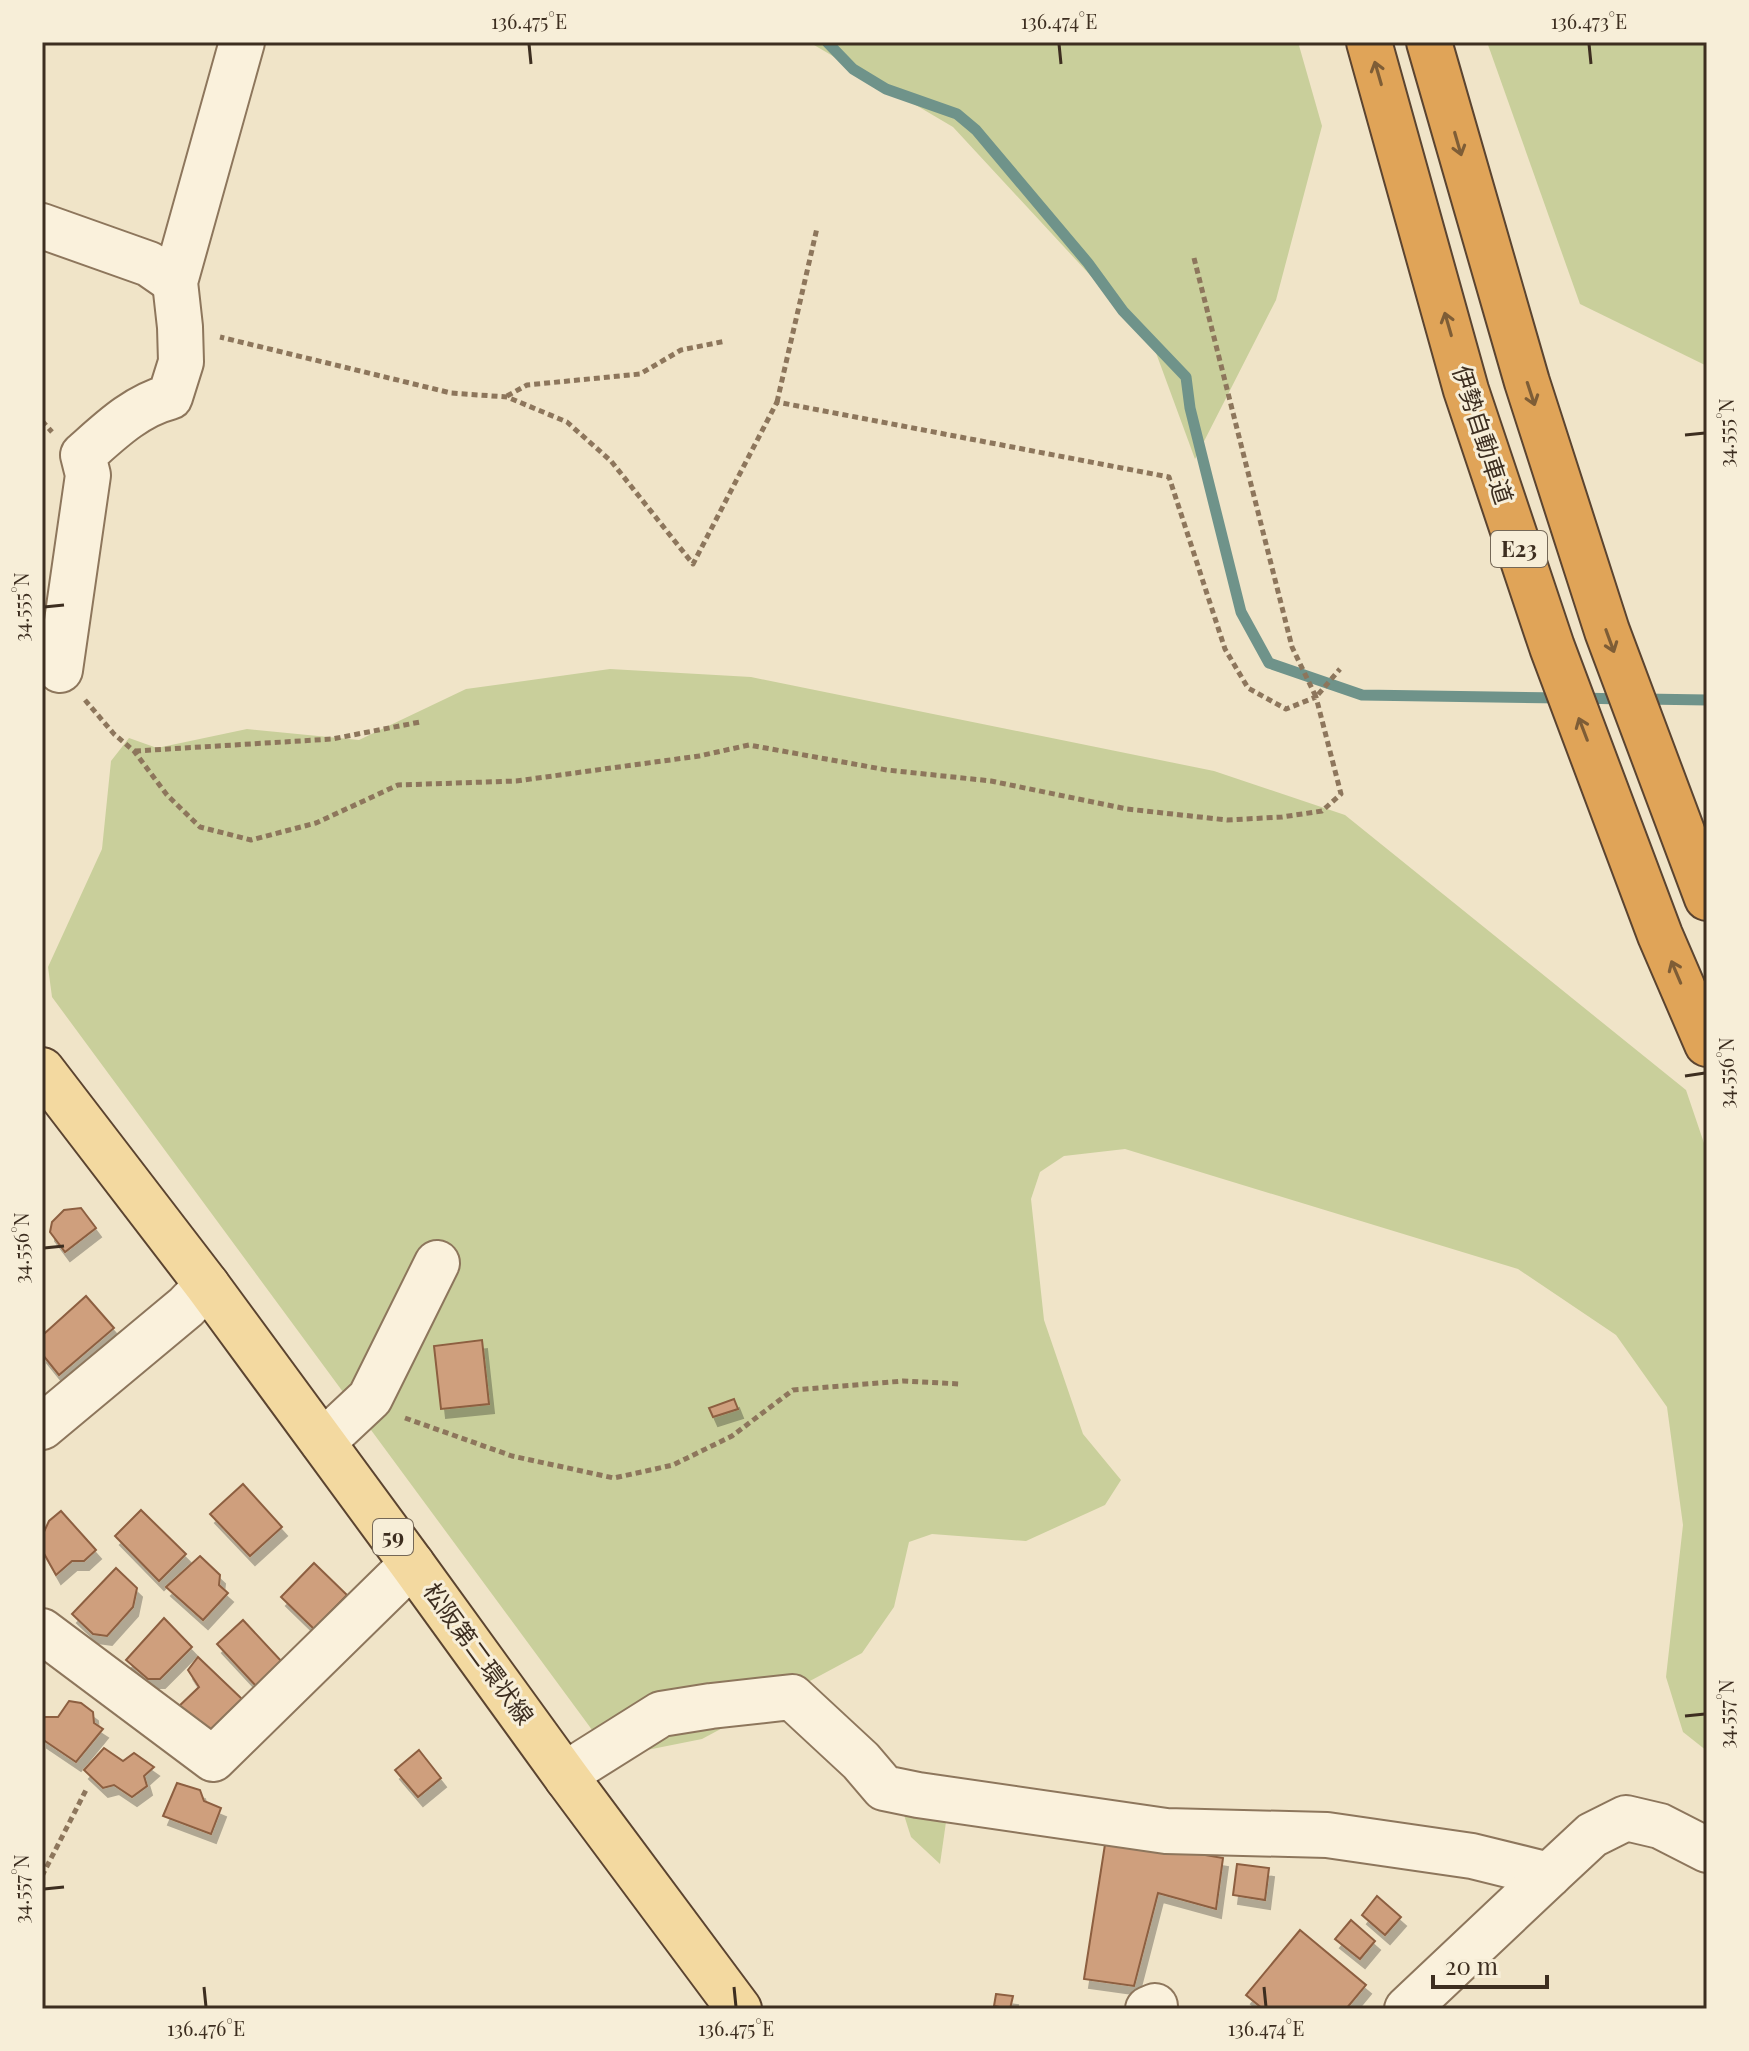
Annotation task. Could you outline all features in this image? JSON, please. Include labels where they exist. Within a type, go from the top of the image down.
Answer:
[{"type":"highway","name":"伊勢自動車道","points":[[1369,42],[1466,390],[1552,647],[1660,935],[1707,1044]]},
{"type":"highway","name":"E23","points":[[1429,42],[1527,382],[1607,631],[1707,898]]},
{"type":"main road","name":"松阪第二環状線","points":[[42,1070],[207,1285],[739,2009]]},
{"type":"street","points":[[60,670],[88,475],[83,455],[119,423],[152,401],[170,397],[181,362],[175,282],[242,42]]},
{"type":"street","points":[[42,226],[149,264],[175,282]]},
{"type":"street","points":[[323,1442],[370,1398],[437,1263]]},
{"type":"street","points":[[42,1427],[186,1307],[207,1285]]},
{"type":"street","points":[[42,1631],[213,1759],[412,1564]]},
{"type":"street","points":[[567,1778],[583,1763],[661,1714],[792,1697],[861,1761],[884,1788],[1166,1831],[1327,1835],[1472,1856],[1549,1875]]},
{"type":"street","points":[[1407,2009],[1592,1835],[1626,1818],[1660,1826],[1707,1850]]},
{"type":"path","points":[[180,327],[451,393],[507,397],[567,422],[611,461],[693,564],[777,402],[817,228]]},
{"type":"path","points":[[60,670],[114,734],[134,751],[167,795],[200,827],[251,840],[316,823],[398,785],[516,781],[699,756],[749,745],[887,770],[991,781],[1127,809],[1227,820],[1322,811],[1341,794],[1316,697],[1292,647],[1194,258]]},
{"type":"path","points":[[507,397],[527,385],[640,374],[681,350],[726,341]]},
{"type":"path","points":[[777,402],[1169,477],[1225,649],[1248,688],[1286,709],[1316,697],[1340,669]]},
{"type":"path","points":[[134,751],[332,739],[420,722]]},
{"type":"path","points":[[370,1398],[390,1412],[512,1456],[614,1478],[673,1465],[732,1436],[793,1390],[903,1381],[960,1384]]},
{"type":"path","points":[[42,1876],[87,1788]]},
{"type":"green space","points":[[809,42],[1298,42],[1322,126],[1276,300],[1195,459],[1152,342],[953,127]]},
{"type":"green space","points":[[1487,42],[1707,42],[1707,366],[1580,304]]},
{"type":"green space","points":[[610,669],[751,677],[1214,771],[1345,815],[1686,1090],[1707,1152],[1707,1751],[1683,1732],[1666,1677],[1683,1525],[1667,1407],[1616,1335],[1518,1269],[1125,1149],[1064,1156],[1040,1172],[1031,1199],[1044,1320],[1083,1434],[1121,1480],[1105,1505],[1026,1541],[932,1534],[909,1542],[894,1607],[862,1653],[702,1739],[612,1757],[52,997],[48,967],[102,849],[111,761],[129,738],[157,748],[247,729],[359,740],[466,689]]},
{"type":"green space","points":[[892,1777],[951,1787],[940,1864],[911,1837]]},
{"type":"building","points":[[81,1208],[96,1228],[65,1252],[50,1232],[52,1222],[64,1210]]},
{"type":"building","points":[[86,1296],[114,1328],[59,1375],[42,1354],[42,1329],[45,1333]]},
{"type":"building","points":[[482,1340],[489,1404],[441,1409],[434,1346]]},
{"type":"building","points":[[734,1399],[738,1409],[713,1417],[709,1408]]},
{"type":"building","points":[[243,1484],[282,1527],[250,1556],[210,1514]]},
{"type":"building","points":[[141,1510],[186,1554],[159,1581],[115,1536]]},
{"type":"building","points":[[61,1511],[96,1550],[84,1561],[72,1561],[56,1575],[42,1550],[42,1536],[49,1521]]},
{"type":"building","points":[[200,1556],[220,1575],[219,1585],[228,1593],[203,1620],[166,1587]]},
{"type":"building","points":[[314,1563],[347,1595],[314,1629],[281,1597]]},
{"type":"building","points":[[116,1568],[137,1588],[133,1607],[107,1636],[93,1634],[72,1614]]},
{"type":"building","points":[[164,1618],[192,1647],[160,1679],[148,1679],[126,1660]]},
{"type":"building","points":[[243,1620],[283,1663],[257,1687],[217,1644]]},
{"type":"building","points":[[198,1657],[242,1699],[206,1734],[175,1710],[199,1687],[188,1670]]},
{"type":"building","points":[[69,1701],[81,1703],[93,1712],[94,1723],[103,1729],[76,1762],[42,1739],[42,1721],[45,1717],[58,1717]]},
{"type":"building","points":[[104,1748],[123,1761],[134,1753],[154,1767],[144,1776],[147,1786],[132,1797],[114,1785],[103,1788],[84,1770]]},
{"type":"building","points":[[419,1750],[441,1778],[418,1797],[395,1770]]},
{"type":"building","points":[[177,1783],[200,1790],[204,1801],[221,1808],[211,1834],[163,1816]]},
{"type":"building","points":[[1106,1838],[1223,1858],[1216,1909],[1158,1893],[1134,1986],[1084,1979]]},
{"type":"building","points":[[1237,1864],[1269,1868],[1265,1900],[1233,1895]]},
{"type":"building","points":[[1377,1896],[1401,1917],[1385,1935],[1362,1915]]},
{"type":"building","points":[[1351,1920],[1375,1941],[1360,1959],[1335,1939]]},
{"type":"building","points":[[1300,1930],[1366,1985],[1346,2009],[1263,2009],[1246,1995]]},
{"type":"building","points":[[996,1994],[1013,1996],[1010,2009],[994,2006]]},
{"type":"waterway","points":[[827,42],[853,69],[886,89],[957,114],[976,130],[1088,263],[1123,311],[1186,377],[1190,408],[1241,612],[1269,663],[1362,695],[1562,698]]},
{"type":"waterway","points":[[1580,698],[1622,699]]},
{"type":"waterway","points":[[1644,699],[1707,700]]}]
